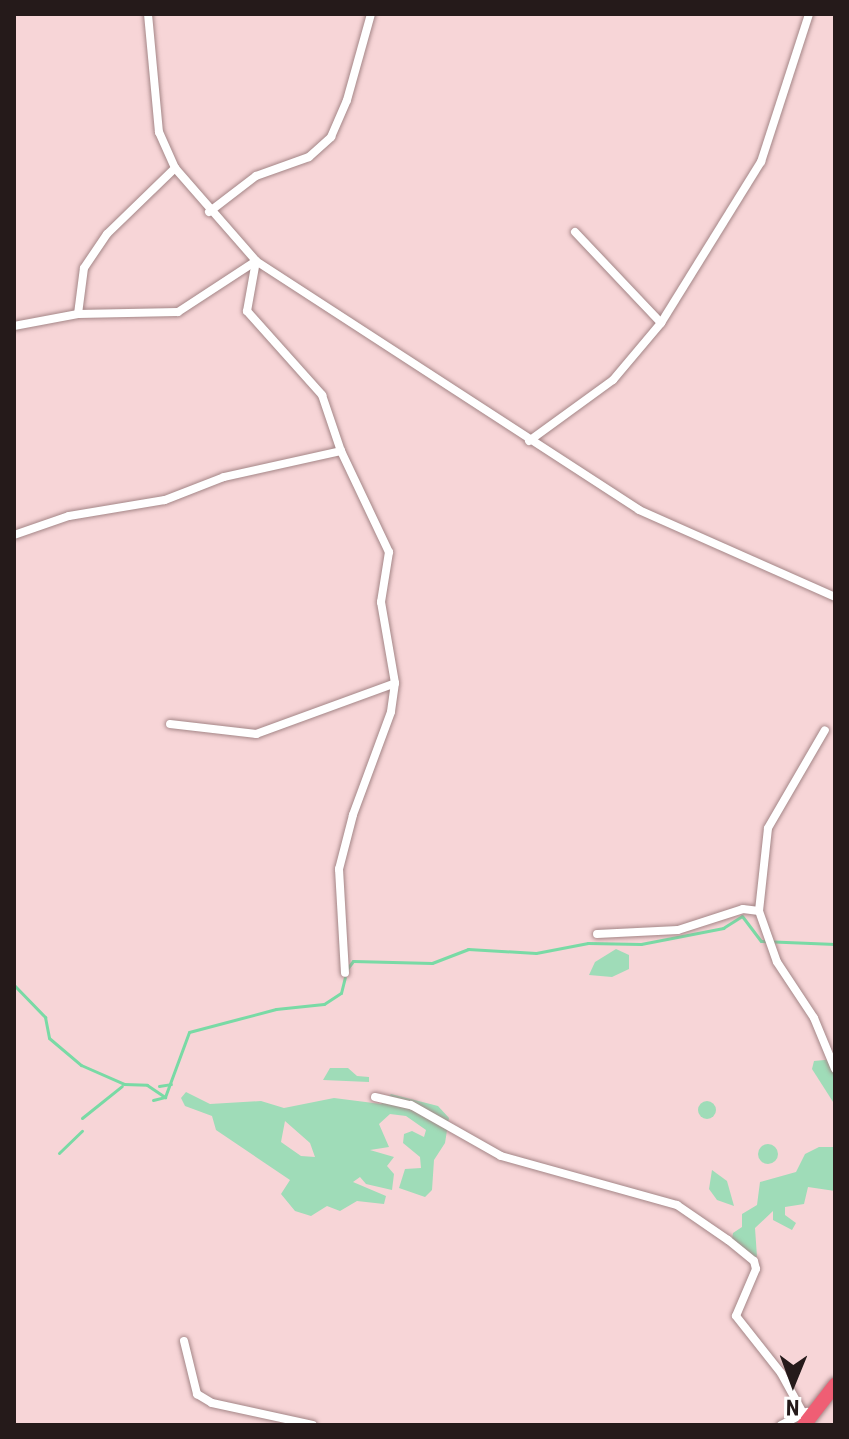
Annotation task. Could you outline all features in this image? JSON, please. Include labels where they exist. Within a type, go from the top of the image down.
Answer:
[{"type":"highway","points":[[807,1416],[835,1385]]},
{"type":"street","points":[[148,14],[159,132],[175,168],[209,212],[256,261],[639,510],[835,597]]},
{"type":"street","points":[[209,212],[256,176],[309,157],[331,137],[351,88],[371,14]]},
{"type":"street","points":[[529,441],[613,380],[661,323],[761,162],[809,14]]},
{"type":"street","points":[[78,314],[84,268],[107,234],[175,168]]},
{"type":"street","points":[[575,232],[661,323]]},
{"type":"street","points":[[14,326],[78,314],[178,312],[256,261]]},
{"type":"street","points":[[256,261],[247,311],[322,395],[341,451],[389,552],[381,602],[395,683],[391,712],[353,815],[339,869],[345,973]]},
{"type":"street","points":[[14,535],[69,516],[165,500],[224,477],[341,451]]},
{"type":"street","points":[[170,724],[256,734],[395,683]]},
{"type":"street","points":[[825,730],[768,828],[759,911],[777,962],[814,1018],[835,1069]]},
{"type":"street","points":[[597,934],[678,930],[743,909],[759,911]]},
{"type":"street","points":[[375,1097],[411,1105],[501,1156],[610,1190],[651,1196],[711,1228],[754,1261],[756,1276],[741,1294],[736,1316],[781,1373],[807,1416],[781,1425]]},
{"type":"street","points":[[184,1341],[197,1394],[212,1403],[313,1425]]},
{"type":"green space","points":[[616,949],[629,955],[629,969],[612,977],[589,975],[595,962]]},
{"type":"green space","points":[[835,1059],[835,1105],[812,1069],[814,1061]]},
{"type":"green space","points":[[330,1068],[348,1068],[357,1076],[369,1077],[369,1082],[323,1080]]},
{"type":"green space","points":[[186,1092],[210,1104],[261,1101],[284,1108],[334,1098],[381,1104],[391,1094],[438,1106],[449,1118],[445,1143],[434,1160],[432,1190],[425,1197],[399,1188],[405,1169],[421,1168],[420,1157],[403,1143],[404,1134],[412,1131],[424,1137],[426,1130],[406,1116],[390,1114],[379,1124],[389,1147],[370,1150],[394,1157],[387,1166],[394,1174],[392,1190],[366,1184],[360,1177],[353,1182],[386,1196],[384,1204],[357,1201],[340,1211],[327,1206],[311,1216],[295,1211],[281,1194],[290,1180],[216,1130],[212,1116],[185,1106],[181,1098]],"holes":[[[285,1121],[310,1143],[315,1157],[301,1156],[281,1142]]]},
{"type":"green space","points":[[707,1101],[716,1110],[707,1119],[698,1110]]},
{"type":"green space","points":[[768,1144],[775,1147],[778,1154],[775,1161],[768,1164],[761,1161],[758,1154],[761,1147]]},
{"type":"green space","points":[[819,1147],[835,1147],[835,1191],[808,1187],[804,1204],[785,1207],[785,1215],[796,1223],[792,1230],[773,1220],[773,1211],[755,1228],[757,1257],[747,1254],[732,1239],[733,1233],[742,1227],[742,1214],[757,1205],[760,1182],[796,1172],[805,1154]]},
{"type":"green space","points":[[712,1170],[727,1181],[734,1206],[717,1200],[709,1189]]},
{"type":"waterway","points":[[347,969],[353,961],[432,963],[468,949],[536,953],[588,943],[641,944],[723,928],[742,916],[761,941],[835,944]]},
{"type":"waterway","points":[[14,985],[45,1017],[49,1038],[81,1065],[124,1084],[147,1085],[165,1097],[189,1032],[276,1009],[324,1004],[341,993],[345,977]]},
{"type":"waterway","points":[[159,1086],[171,1084]]},
{"type":"waterway","points":[[82,1118],[122,1086]]},
{"type":"waterway","points":[[153,1100],[165,1097]]},
{"type":"waterway","points":[[59,1153],[82,1131]]}]
